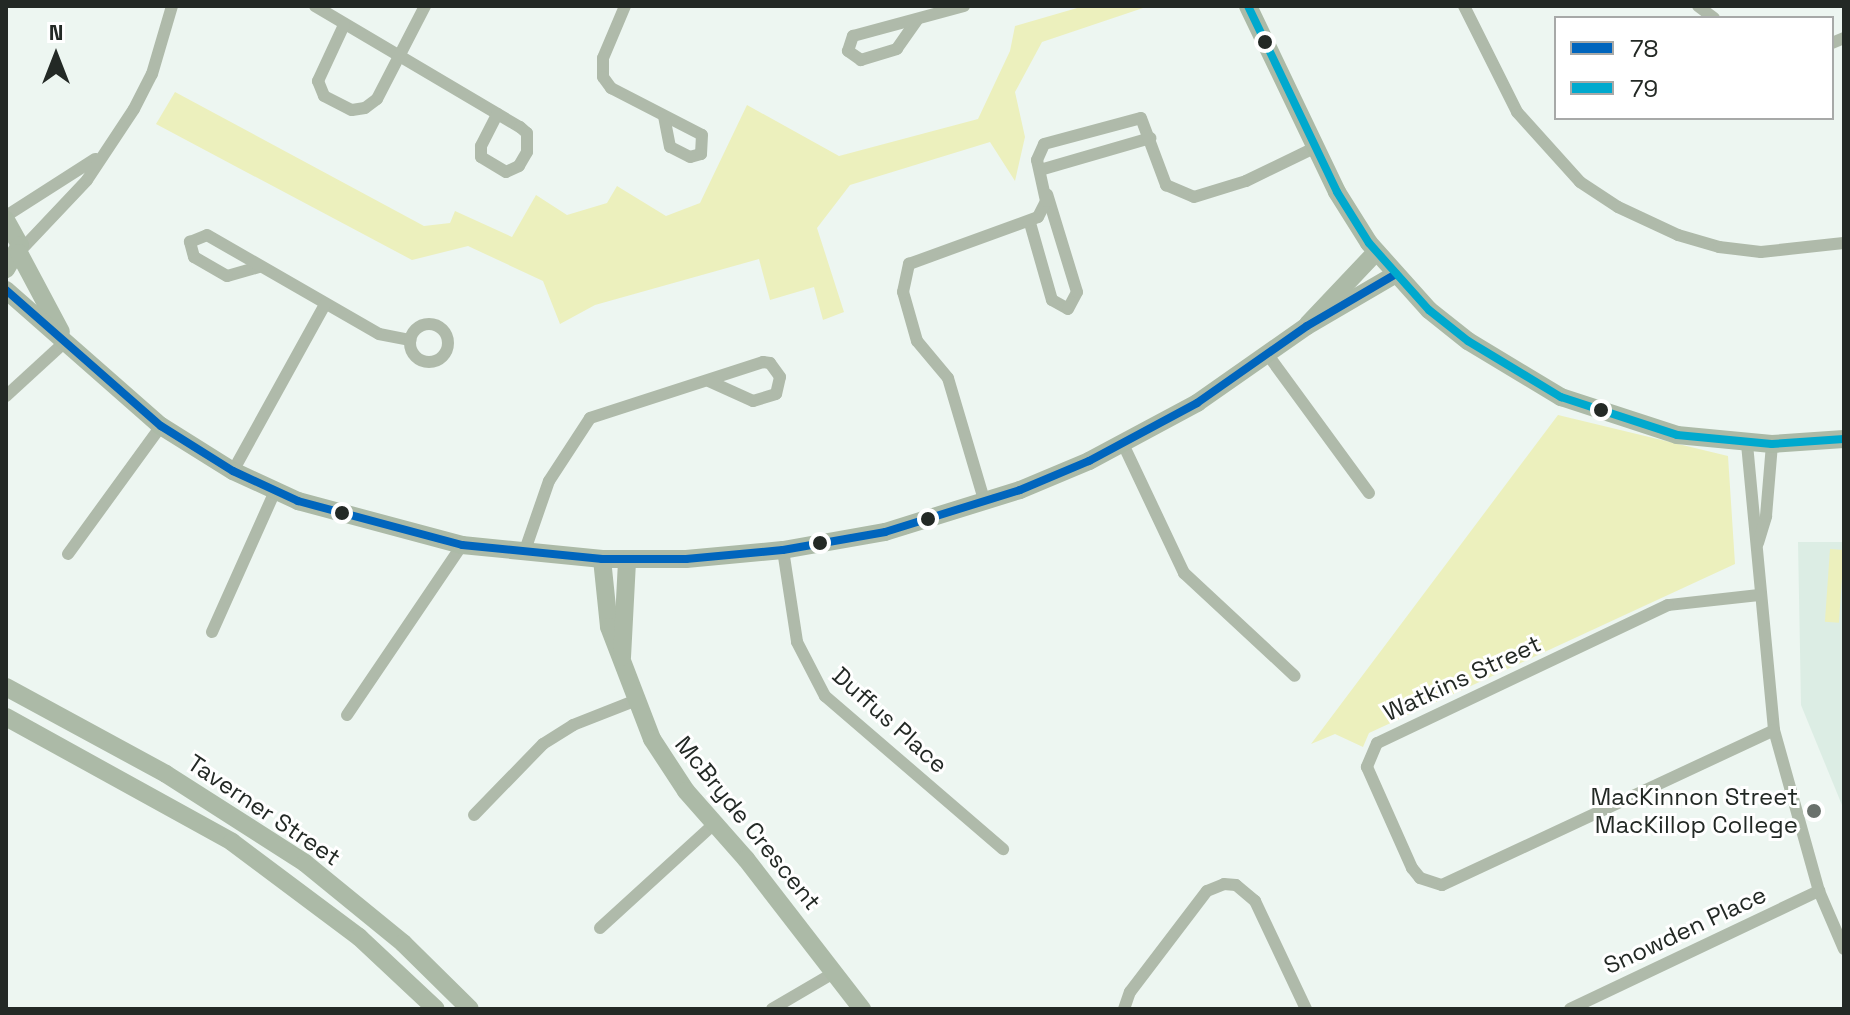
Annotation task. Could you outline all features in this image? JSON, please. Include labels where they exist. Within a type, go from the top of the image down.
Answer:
[{"type":"street","points":[[6,269],[87,180],[144,89],[172,6]]},
{"type":"street","points":[[315,6],[520,127],[529,144],[519,166],[506,172],[481,157],[481,146],[497,114]]},
{"type":"street","points":[[344,25],[318,81],[324,96],[343,107],[365,108],[377,99],[425,6]]},
{"type":"street","points":[[625,6],[603,58],[603,77],[611,88],[664,117]]},
{"type":"street","points":[[917,20],[897,49],[861,60],[848,51],[853,36],[964,6]]},
{"type":"street","points":[[1248,6],[1314,148],[1376,252],[1468,341],[1561,397],[1612,418],[1677,435],[1747,444],[1844,439]]},
{"type":"street","points":[[1464,6],[1517,112],[1580,182],[1618,207],[1678,235],[1719,247],[1761,252],[1844,243]]},
{"type":"street","points":[[1030,223],[1052,300],[1068,309],[1077,292],[1040,170],[1038,151],[1044,144],[1136,118],[1145,122],[1166,185],[1184,197],[1246,181],[1314,148]]},
{"type":"street","points":[[1040,170],[1150,138]]},
{"type":"street","points":[[66,341],[19,253],[17,232],[6,218],[101,155]]},
{"type":"street","points":[[985,503],[948,378],[917,341],[902,277],[920,256],[1030,223],[1043,209],[1045,188]]},
{"type":"street","points":[[259,267],[227,276],[194,257],[190,242],[207,235],[379,334],[410,340]]},
{"type":"street","points":[[1307,326],[1376,252]]},
{"type":"street","points":[[6,290],[161,426],[233,471],[275,491],[346,518],[462,545],[627,560],[783,550],[885,532],[985,503],[1123,444],[1268,355],[1307,326],[1396,274]]},
{"type":"street","points":[[233,471],[325,304]]},
{"type":"street","points":[[6,396],[66,341]]},
{"type":"street","points":[[1268,355],[1369,493]]},
{"type":"street","points":[[524,553],[549,481],[590,418],[763,362],[770,363],[780,377],[776,394],[753,401],[709,381]]},
{"type":"street","points":[[68,554],[161,426]]},
{"type":"street","points":[[1123,444],[1184,573],[1295,676]]},
{"type":"street","points":[[1747,444],[1750,512],[1758,543],[1759,595],[1774,730],[1819,891],[1844,949]]},
{"type":"street","points":[[1758,543],[1767,512],[1772,444]]},
{"type":"street","points":[[212,632],[275,491]]},
{"type":"street","points":[[347,715],[462,545]]},
{"type":"street","name":"Duffus Place","points":[[783,550],[797,642],[825,696],[1003,849]]},
{"type":"street","name":"McBryde Crescent","points":[[602,559],[609,627],[622,657],[634,701],[673,775],[715,823],[861,1008]]},
{"type":"street","name":"McBryde Crescent","points":[[622,657],[627,560]]},
{"type":"street","name":"Watkins Street","points":[[1759,595],[1668,605],[1377,743],[1367,767],[1412,868],[1420,878],[1442,885],[1774,730]]},
{"type":"street","name":"Taverner Street","points":[[6,687],[166,774],[305,863],[403,943],[470,1009]]},
{"type":"street","points":[[474,815],[543,744],[573,725],[634,701]]},
{"type":"street","name":"Taverner Street","points":[[6,717],[232,842],[359,937],[436,1009]]},
{"type":"street","points":[[600,928],[715,823]]},
{"type":"street","points":[[1124,1009],[1130,992],[1207,891],[1224,884],[1236,885],[1255,901],[1306,1009]]},
{"type":"street","name":"Snowden Place","points":[[1570,1009],[1819,891]]},
{"type":"street","points":[[772,1009],[835,972]]},
{"type":"shaded area","points":[[1798,542],[1844,542],[1844,810],[1801,705]]},
{"type":"green space","points":[[1084,6],[1149,6],[1042,42],[1015,92],[1025,137],[1015,181],[990,142],[850,185],[817,228],[844,312],[823,320],[814,287],[770,300],[759,259],[595,305],[560,324],[543,281],[468,246],[412,260],[156,124],[175,92],[424,226],[450,223],[455,211],[512,237],[536,195],[567,215],[607,203],[617,186],[666,216],[700,203],[747,105],[839,156],[978,119],[1010,51],[1015,26]]},
{"type":"green space","points":[[1558,415],[1728,456],[1735,564],[1369,733],[1363,747],[1335,734],[1311,744]]},
{"type":"green space","points":[[1830,549],[1844,550],[1839,623],[1825,622]]},
{"type":"transit line","name":"79","points":[[1248,6],[1337,192],[1369,243],[1429,310],[1468,341],[1561,397],[1677,435],[1772,444],[1844,439]]},
{"type":"transit line","name":"78","points":[[6,290],[161,426],[233,471],[298,501],[462,545],[602,559],[686,559],[783,550],[885,532],[1020,490],[1089,461],[1197,403],[1307,326],[1396,274]]},
{"type":"place","name":"MacKinnon Street MacKillop College","points":[[1814,811]]}]
